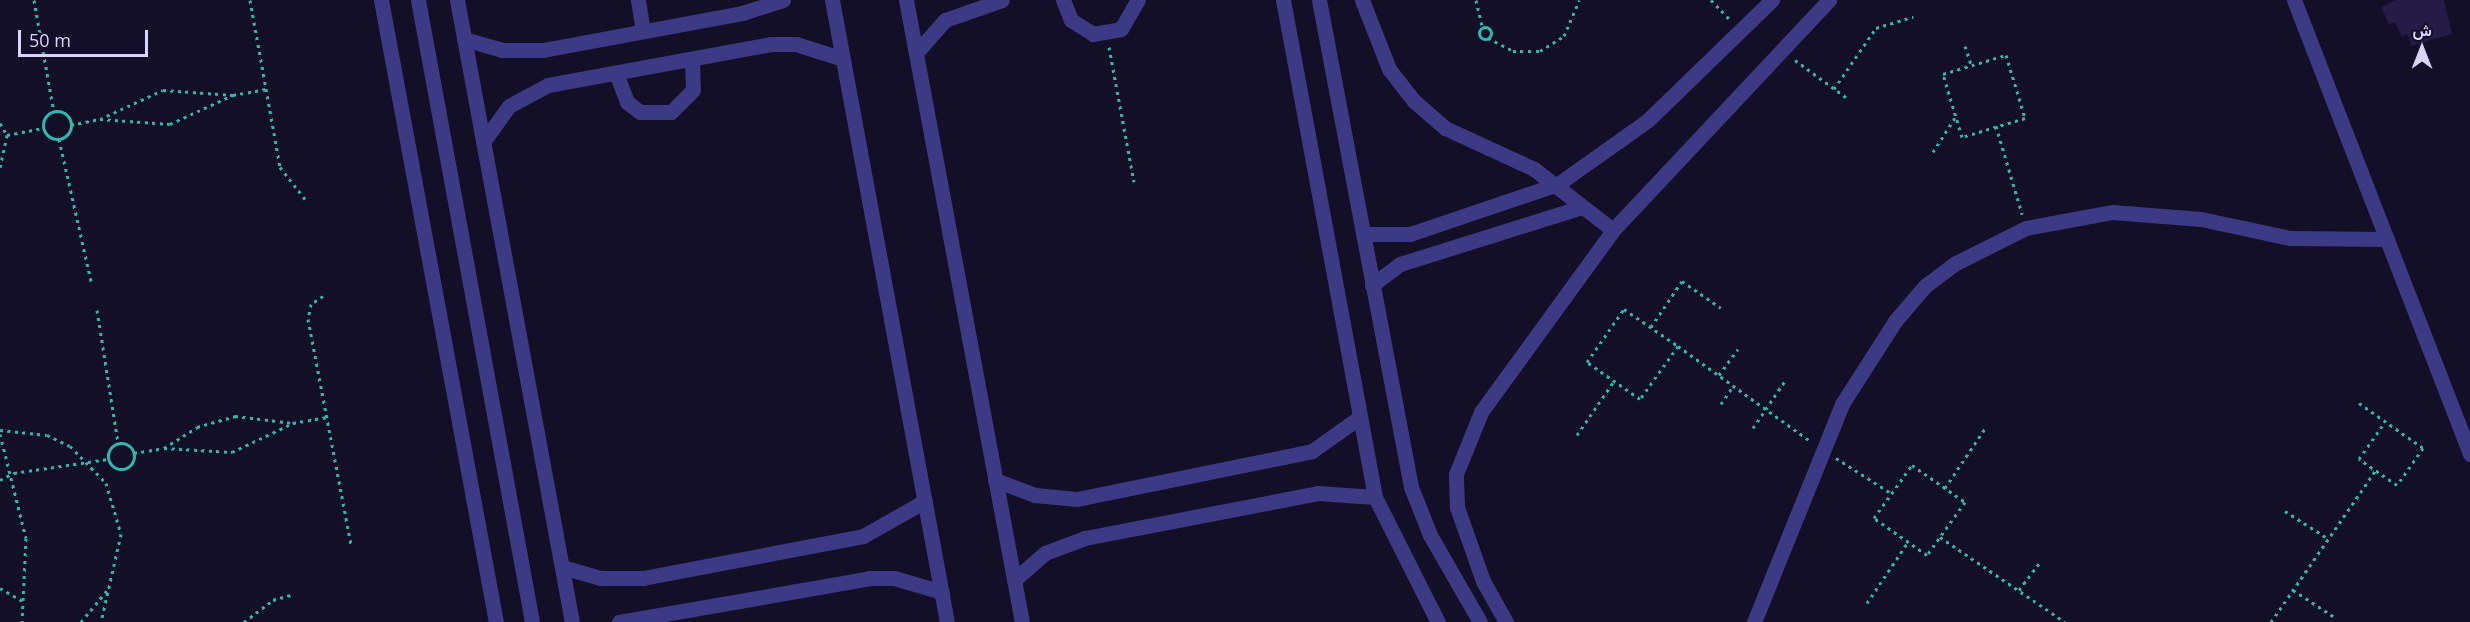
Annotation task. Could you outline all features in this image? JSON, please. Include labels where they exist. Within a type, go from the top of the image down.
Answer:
[{"type":"street","points":[[381,0],[496,622]]},
{"type":"street","points":[[418,0],[532,622]]},
{"type":"street","points":[[457,0],[572,622]]},
{"type":"street","points":[[638,0],[643,31]]},
{"type":"street","points":[[464,39],[522,51],[643,31],[783,0]]},
{"type":"street","points":[[832,0],[947,622]]},
{"type":"street","points":[[906,0],[1022,622]]},
{"type":"street","points":[[916,53],[945,20],[1002,0]]},
{"type":"street","points":[[1063,0],[1081,29],[1107,34],[1131,19],[1138,0]]},
{"type":"street","points":[[1283,0],[1376,497],[1438,622]]},
{"type":"street","points":[[1319,0],[1411,487],[1430,535],[1480,622]]},
{"type":"street","points":[[1362,0],[1389,69],[1414,101],[1444,128],[1558,184],[1579,208],[1613,230]]},
{"type":"street","points":[[1363,234],[1410,234],[1558,184],[1648,120],[1772,0]]},
{"type":"street","points":[[1506,622],[1466,540],[1457,507],[1456,474],[1481,412],[1613,230],[1829,0]]},
{"type":"street","points":[[2294,0],[2470,454]]},
{"type":"street","points":[[483,142],[494,123],[527,93],[692,58],[779,44],[843,59]]},
{"type":"street","points":[[616,73],[627,102],[655,115],[684,103],[693,90],[692,58]]},
{"type":"street","points":[[1372,285],[1400,264],[1579,208]]},
{"type":"street","points":[[1754,622],[1821,448],[1862,367],[1925,286],[1992,242],[2026,228],[2112,212],[2201,219],[2290,238],[2387,239]]},
{"type":"street","points":[[995,480],[1035,495],[1077,499],[1312,451],[1360,417]]},
{"type":"street","points":[[1014,580],[1045,553],[1085,538],[1318,493],[1376,497]]},
{"type":"street","points":[[562,567],[601,578],[655,576],[863,536],[925,501]]},
{"type":"street","points":[[619,622],[678,616],[870,578],[894,578],[942,592]]},
{"type":"path","points":[[34,0],[54,112]]},
{"type":"path","points":[[250,0],[280,167],[306,200]]},
{"type":"path","points":[[1476,0],[1482,27],[1479,34],[1513,51],[1540,51],[1564,36],[1579,0]]},
{"type":"path","points":[[1711,0],[1741,31]]},
{"type":"path","points":[[1834,88],[1876,28],[1913,17]]},
{"type":"path","points":[[1482,27],[1490,28],[1488,38]]},
{"type":"path","points":[[1107,34],[1134,182]]},
{"type":"path","points":[[1965,46],[1971,65]]},
{"type":"path","points":[[1782,50],[1847,98]]},
{"type":"path","points":[[2006,55],[2025,118],[1962,136],[1956,116],[1943,74],[2006,55]]},
{"type":"path","points":[[59,139],[71,125],[100,119],[163,90],[233,95],[266,89]]},
{"type":"path","points":[[100,119],[170,124],[233,95]]},
{"type":"path","points":[[43,128],[45,118],[54,112],[66,115],[71,125]]},
{"type":"path","points":[[1933,152],[1956,116]]},
{"type":"path","points":[[0,123],[7,135],[0,166]]},
{"type":"path","points":[[1996,126],[2026,228]]},
{"type":"path","points":[[7,135],[43,128],[59,139],[90,281]]},
{"type":"path","points":[[1651,327],[1682,281],[1721,308]]},
{"type":"path","points":[[323,296],[308,311],[351,545]]},
{"type":"path","points":[[1678,346],[1640,399],[1587,362],[1624,309],[1678,346],[1821,448],[1892,493]]},
{"type":"path","points":[[97,310],[118,443],[108,459]]},
{"type":"path","points":[[1719,375],[1738,349]]},
{"type":"path","points":[[1577,435],[1614,381]]},
{"type":"path","points":[[1754,428],[1785,381]]},
{"type":"path","points":[[1720,404],[1733,386]]},
{"type":"path","points":[[2359,403],[2422,448],[2397,485],[2359,459],[2385,422]]},
{"type":"path","points":[[164,448],[197,427],[235,416],[293,423]]},
{"type":"path","points":[[118,443],[134,453],[164,448],[232,452],[293,423],[327,417]]},
{"type":"path","points":[[1945,488],[1986,427]]},
{"type":"path","points":[[22,622],[25,603],[26,537],[14,473],[0,432],[47,435],[89,462],[116,507],[118,561],[101,622]]},
{"type":"path","points":[[0,480],[14,473],[108,459],[123,469],[134,453]]},
{"type":"path","points":[[1912,465],[1945,488],[1965,502],[1927,555],[1874,518],[1912,465]]},
{"type":"path","points":[[2271,622],[2376,471]]},
{"type":"path","points":[[2285,511],[2329,539]]},
{"type":"path","points":[[1940,537],[2065,622]]},
{"type":"path","points":[[1867,603],[1908,542]]},
{"type":"path","points":[[2019,590],[2040,562]]},
{"type":"path","points":[[81,622],[110,586]]},
{"type":"path","points":[[0,588],[25,603]]},
{"type":"path","points":[[2294,590],[2333,616]]},
{"type":"path","points":[[244,622],[273,600],[294,594]]},
{"type":"building","points":[[2396,0],[2444,0],[2452,34],[2411,46],[2408,34],[2402,37],[2395,22],[2389,24],[2381,7]]}]
